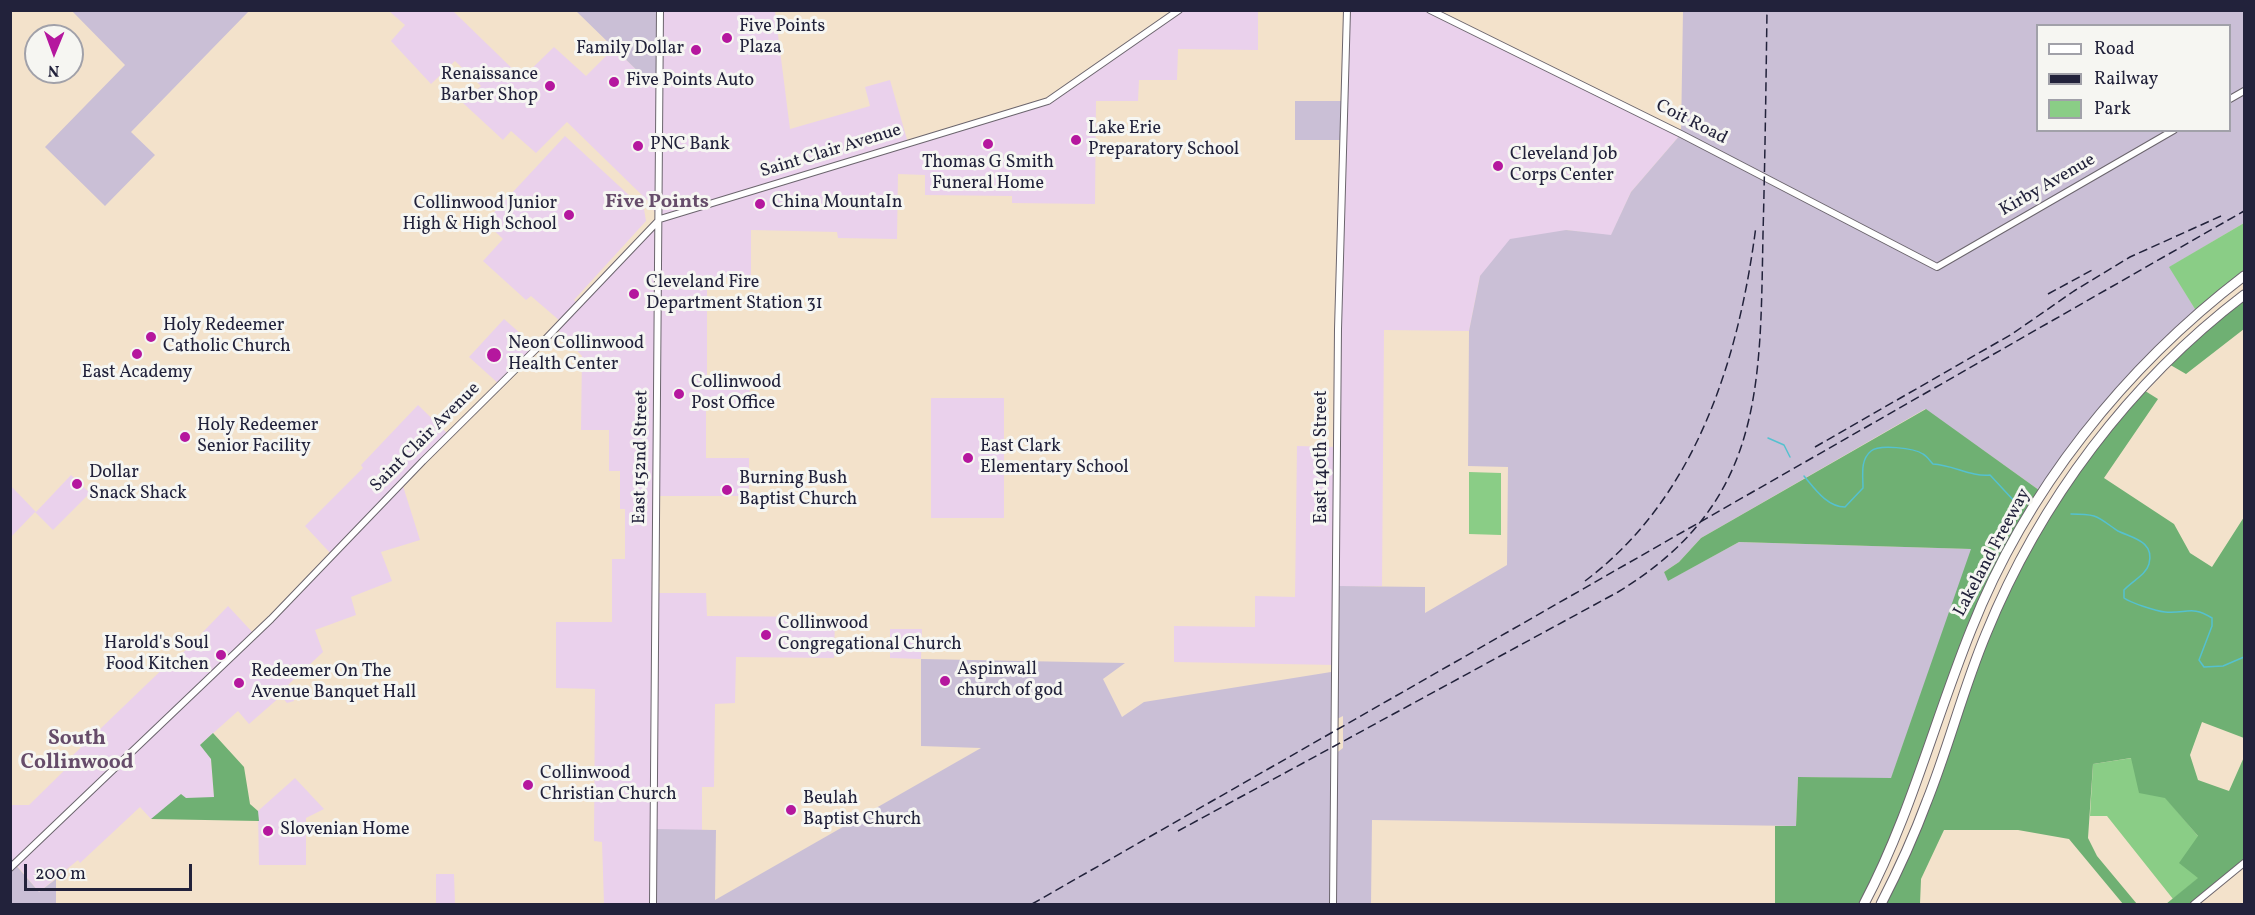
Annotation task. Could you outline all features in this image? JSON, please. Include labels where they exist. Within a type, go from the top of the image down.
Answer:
[{"type":"highway","name":"Lakeland Freeway","points":[[1864,904],[1908,808],[1971,628],[2022,526],[2090,426],[2127,383],[2172,337],[2244,276]]},
{"type":"highway","name":"Lakeland Freeway","points":[[1881,904],[1928,800],[1986,633],[2037,530],[2083,461],[2140,391],[2188,342],[2244,295]]},
{"type":"street","name":"East 152nd Street","points":[[653,904],[660,10]]},
{"type":"street","name":"Saint Clair Avenue","points":[[10,868],[293,598],[660,219],[671,218],[1048,101],[1179,10]]},
{"type":"street","name":"East 140th Street","points":[[1333,904],[1338,329],[1347,10]]},
{"type":"street","name":"Coit Road","points":[[1430,10],[1671,129],[1937,267]]},
{"type":"street","name":"Kirby Avenue","points":[[1937,267],[2171,132]]},
{"type":"street","points":[[2194,904],[2244,863]]},
{"type":"shaded area","points":[[72,11],[249,11],[131,132],[155,155],[105,206],[45,147],[125,65]]},
{"type":"shaded area","points":[[389,11],[453,11],[522,78],[554,47],[586,76],[614,48],[652,85],[660,11],[775,11],[790,129],[870,106],[865,87],[890,80],[908,143],[1048,101],[1179,11],[1258,11],[1258,50],[1178,49],[1177,80],[1139,80],[1138,101],[1096,101],[1095,204],[1012,203],[1012,196],[925,195],[925,175],[898,174],[897,239],[838,238],[837,232],[751,230],[751,277],[707,277],[707,385],[750,385],[749,407],[706,406],[706,458],[749,458],[749,496],[657,496],[657,593],[706,593],[707,616],[835,617],[834,658],[736,657],[735,703],[715,704],[714,787],[702,787],[702,830],[654,830],[653,904],[604,904],[602,842],[594,841],[595,689],[556,688],[556,622],[612,622],[612,559],[625,559],[625,509],[620,509],[620,471],[609,471],[609,430],[581,430],[582,356],[555,327],[560,321],[531,296],[526,300],[483,261],[503,239],[485,222],[565,136],[644,209],[646,221],[574,300],[578,304],[659,219],[648,201],[567,122],[536,153],[511,131],[503,140],[463,103],[481,86],[455,61],[431,84],[391,41],[405,25]]},
{"type":"shaded area","points":[[576,11],[660,11],[660,85],[652,85]]},
{"type":"shaded area","name":"Cleveland Job Corps Center","points":[[1347,11],[1430,11],[1681,134],[1631,192],[1611,236],[1566,230],[1480,276],[1469,331],[1384,330],[1382,586],[1337,587],[1336,665],[1174,662],[1174,626],[1255,627],[1255,596],[1295,597],[1297,446],[1337,447]]},
{"type":"shaded area","points":[[1683,11],[2244,11],[2244,223],[2170,267],[2198,314],[2127,383],[2043,493],[1925,409],[1701,538],[1679,562],[1664,572],[1669,580],[1739,542],[1972,549],[1891,779],[1798,777],[1796,826],[1372,820],[1371,904],[1333,904],[1335,754],[1343,748],[1343,716],[1335,720],[1337,586],[1425,587],[1425,613],[1507,565],[1508,467],[1468,466],[1469,331],[1480,276],[1510,239],[1566,230],[1611,235],[1631,192],[1681,134]]},
{"type":"shaded area","points":[[1295,101],[1345,101],[1344,140],[1295,140]]},
{"type":"shaded area","points":[[504,319],[537,348],[500,385],[469,357]]},
{"type":"shaded area","name":"East Clark Elementary School","points":[[931,398],[1004,398],[1004,518],[931,518]]},
{"type":"shaded area","points":[[418,405],[450,436],[402,483],[420,540],[381,552],[392,581],[351,597],[356,615],[315,630],[323,652],[288,685],[294,701],[287,703],[281,696],[249,724],[238,711],[201,744],[211,759],[216,819],[151,819],[140,807],[80,863],[78,860],[39,892],[16,864],[11,868],[11,805],[29,805],[75,760],[72,756],[174,658],[176,660],[228,606],[255,635],[332,555],[305,526],[363,468],[361,465]]},
{"type":"shaded area","points":[[71,475],[90,493],[53,530],[35,512],[11,537],[11,486],[36,512]]},
{"type":"shaded area","points":[[890,629],[922,629],[921,659],[890,658]]},
{"type":"shaded area","points":[[921,659],[1125,663],[1103,679],[1122,717],[1144,702],[1331,672],[1331,904],[653,904],[654,829],[716,830],[715,900],[981,748],[921,746]]},
{"type":"shaded area","points":[[295,778],[324,809],[306,818],[306,865],[259,865],[258,811]]},
{"type":"shaded area","points":[[15,864],[39,892],[56,879],[56,904],[11,904],[11,868]]},
{"type":"shaded area","points":[[436,874],[454,874],[455,904],[436,904]]},
{"type":"green space","points":[[2244,223],[2244,276],[2198,314],[2169,267]]},
{"type":"green space","points":[[2244,295],[2244,329],[2186,374],[2167,363]]},
{"type":"green space","points":[[2142,389],[2158,399],[2104,478],[2174,524],[2190,553],[2212,567],[2244,517],[2244,738],[2202,722],[2190,755],[2198,780],[2229,791],[2244,757],[2244,863],[2194,904],[2166,904],[2198,878],[2179,863],[2198,836],[2165,798],[2139,793],[2131,758],[2093,764],[2088,838],[2097,856],[2137,904],[2123,904],[2069,839],[2018,830],[1944,830],[1921,879],[1920,904],[1881,904],[1899,869],[1986,633],[2058,495]]},
{"type":"green space","points":[[1926,409],[2043,493],[1986,595],[1908,808],[1864,904],[1775,904],[1775,826],[1796,826],[1798,777],[1891,778],[1971,549],[1739,542],[1668,581],[1664,572],[1679,562],[1701,538]]},
{"type":"green space","points":[[1469,472],[1501,473],[1501,535],[1469,534]]},
{"type":"green space","points":[[213,733],[244,767],[250,804],[258,811],[259,821],[151,819],[181,794],[186,798],[214,797],[211,759],[200,745]]},
{"type":"green space","points":[[2132,758],[2198,836],[2199,878],[2173,899],[2107,816],[2090,816],[2093,764]]},
{"type":"waterway","points":[[1768,438],[1784,445],[1790,457]]},
{"type":"waterway","points":[[1804,476],[1827,501],[1845,507],[1863,488],[1864,463],[1867,455],[1875,449],[1889,447],[1919,452],[1933,464],[1990,475],[2016,503],[2022,503]]},
{"type":"waterway","points":[[2071,514],[2097,517],[2146,545],[2150,556],[2149,564],[2142,575],[2124,590],[2124,598],[2161,611],[2194,611],[2212,618],[2212,626],[2199,660],[2204,667],[2223,666],[2244,657]]},
{"type":"railway","points":[[1178,831],[1618,592],[1666,557],[1702,520],[1727,480],[1744,437],[1754,391],[1760,342],[1762,290],[1767,10]]},
{"type":"railway","points":[[1032,904],[2244,211]]},
{"type":"railway","points":[[1815,447],[2012,334],[2074,291],[2130,257],[2221,216]]},
{"type":"railway","points":[[1585,581],[1624,547],[1656,509],[1683,467],[1706,422],[1724,375],[1738,326],[1756,226]]},
{"type":"railway","points":[[2048,294],[2094,269]]},
{"type":"place","name":"Five Points Plaza","points":[[727,38]]},
{"type":"place","name":"Family Dollar","points":[[696,50]]},
{"type":"place","name":"Five Points Auto","points":[[614,82]]},
{"type":"place","name":"Renaissance Barber Shop","points":[[550,86]]},
{"type":"place","name":"Lake Erie Preparatory School","points":[[1076,140]]},
{"type":"place","name":"Thomas G Smith Funeral Home","points":[[988,144]]},
{"type":"place","name":"PNC Bank","points":[[638,146]]},
{"type":"place","name":"Cleveland Job Corps Center","points":[[1498,166]]},
{"type":"place","name":"China MountaIn","points":[[760,204]]},
{"type":"place","name":"Collinwood Junior High & High School","points":[[569,215]]},
{"type":"place","name":"Cleveland Fire Department Station 31","points":[[634,294]]},
{"type":"place","name":"Holy Redeemer Catholic Church","points":[[151,337]]},
{"type":"place","name":"East Academy","points":[[137,354]]},
{"type":"place","name":"Neon Collinwood Health Center","points":[[494,355]]},
{"type":"place","name":"Collinwood Post Office","points":[[679,394]]},
{"type":"place","name":"Holy Redeemer Senior Facility","points":[[185,437]]},
{"type":"place","name":"East Clark Elementary School","points":[[968,458]]},
{"type":"place","name":"Dollar Snack Shack","points":[[77,484]]},
{"type":"place","name":"Burning Bush Baptist Church","points":[[727,490]]},
{"type":"place","name":"Collinwood Congregational Church","points":[[766,635]]},
{"type":"place","name":"Harold's Soul Food Kitchen","points":[[221,655]]},
{"type":"place","name":"Aspinwall church of god","points":[[945,681]]},
{"type":"place","name":"Redeemer On The Avenue Banquet Hall","points":[[239,683]]},
{"type":"place","name":"Collinwood Christian Church","points":[[528,785]]},
{"type":"place","name":"Beulah Baptist Church","points":[[791,810]]},
{"type":"place","name":"Slovenian Home","points":[[268,831]]},
{"type":"district","name":"Five Points","points":[[657,203]]},
{"type":"district","name":"South Collinwood","points":[[77,752]]}]
